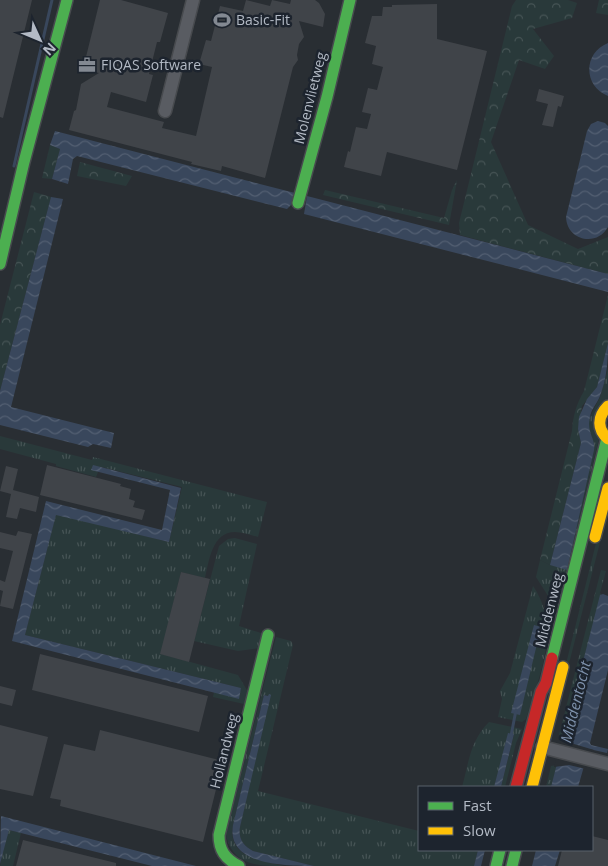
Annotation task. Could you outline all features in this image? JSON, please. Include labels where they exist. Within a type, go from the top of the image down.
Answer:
[{"type":"street","points":[[0,264],[24,162],[67,0]]},
{"type":"street","points":[[165,111],[193,0]]},
{"type":"street","name":"Molenvlietweg","points":[[298,203],[327,97],[350,0]]},
{"type":"street","points":[[607,439],[600,430],[599,421],[602,411],[608,406]]},
{"type":"street","name":"Middenweg","points":[[516,786],[541,692],[546,683],[607,439]]},
{"type":"street","points":[[592,552],[608,488]]},
{"type":"street","name":"Hollandweg","points":[[239,866],[226,859],[222,854],[218,843],[219,835],[268,635]]},
{"type":"street","name":"Middenweg","points":[[532,786],[565,659]]},
{"type":"street","points":[[542,747],[608,764]]},
{"type":"street","points":[[496,866],[500,851]]},
{"type":"street","points":[[512,866],[516,851]]},
{"type":"green space","points":[[516,0],[568,0],[577,3],[572,18],[533,29],[554,56],[545,69],[519,60],[491,142],[528,225],[578,249],[608,237],[608,274],[460,235],[459,223],[512,6]]},
{"type":"green space","points":[[599,0],[608,0],[608,15],[596,13]]},
{"type":"green space","points":[[50,145],[60,149],[52,179],[42,178]]},
{"type":"green space","points":[[80,162],[132,176],[126,186],[77,176]]},
{"type":"green space","points":[[457,180],[449,225],[323,195],[325,190],[444,218]]},
{"type":"green space","points":[[34,192],[51,197],[0,391],[0,325]]},
{"type":"green space","points":[[608,295],[608,343],[597,387],[582,406],[578,429],[581,443],[550,565],[540,560],[572,431],[574,415],[584,391]]},
{"type":"green space","points":[[608,369],[608,401],[555,621],[550,599],[536,577],[540,560],[550,565],[592,438],[588,427],[590,416],[600,397]]},
{"type":"green space","points":[[0,436],[92,460],[93,457],[267,502],[258,537],[238,532],[227,533],[216,542],[210,556],[205,578],[181,572],[161,654],[238,675],[248,692],[244,704],[213,697],[214,692],[238,698],[241,688],[25,635],[56,514],[169,542],[182,487],[102,467],[94,470],[98,472],[96,477],[56,466],[56,464],[0,449]]},
{"type":"green space","points":[[608,511],[553,726],[562,680],[602,519]]},
{"type":"green space","points":[[235,538],[257,544],[239,626],[264,634],[259,648],[238,651],[194,641],[219,546],[228,539]]},
{"type":"green space","points":[[601,570],[606,571],[601,594],[564,738],[559,735]]},
{"type":"green space","points":[[533,586],[542,602],[546,618],[547,635],[542,669],[526,719],[522,722],[498,717],[502,699],[500,691],[510,673]]},
{"type":"green space","points":[[276,637],[291,641],[293,645],[258,791],[418,831],[418,851],[478,851],[474,866],[314,866],[253,851],[247,847],[242,842],[240,827],[269,696],[264,695],[233,825],[233,836],[235,844],[240,851],[248,856],[284,866],[265,866],[248,862],[234,853],[226,835]]},
{"type":"green space","points":[[489,722],[522,729],[516,743],[505,786],[501,786],[514,735],[509,733],[494,786],[462,786],[474,744]]},
{"type":"green space","points":[[557,765],[551,786],[546,786],[551,766]]},
{"type":"green space","points":[[8,830],[21,833],[13,866],[0,866]]},
{"type":"water","points":[[608,43],[608,96],[594,85],[589,70],[594,54]]},
{"type":"water","points":[[598,121],[608,126],[608,227],[597,237],[590,239],[577,236],[571,232],[566,217],[587,131],[591,124]]},
{"type":"water","points":[[55,131],[295,193],[291,205],[287,209],[77,156],[73,159],[68,184],[52,179],[60,149],[50,145]]},
{"type":"water","points":[[307,196],[608,274],[608,292],[304,214]]},
{"type":"water","points":[[51,197],[63,199],[11,407],[114,433],[111,448],[93,444],[88,447],[0,425],[0,391]]},
{"type":"water","points":[[608,343],[604,383],[589,422],[594,450],[567,570],[550,565],[581,443],[578,429],[579,417],[587,399],[597,387]]},
{"type":"water","points":[[93,465],[181,488],[169,542],[56,515],[25,635],[241,688],[239,699],[12,641],[46,501],[162,530],[170,490],[91,470]]},
{"type":"water","name":"Middentocht","points":[[600,595],[608,596],[608,670],[590,743],[591,745],[608,749],[607,753],[589,749],[578,786],[551,786]]},
{"type":"water","points":[[534,625],[541,627],[520,715],[511,713]]},
{"type":"water","points":[[269,694],[271,695],[240,827],[241,839],[253,851],[314,866],[275,864],[261,861],[248,856],[239,849],[233,839],[233,825],[263,699],[264,695],[268,696]]},
{"type":"water","points":[[508,733],[514,734],[501,786],[494,786]]},
{"type":"water","points":[[1,816],[196,866],[152,866],[9,830],[0,864]]},
{"type":"water","points":[[478,851],[485,851],[481,866],[474,866]]},
{"type":"water","points":[[536,851],[560,851],[555,866],[532,866]]},
{"type":"pier","points":[[562,736],[574,744],[594,750],[594,752],[590,752],[586,769],[569,765],[554,767]]},
{"type":"building","points":[[0,0],[32,0],[3,118],[0,117]]},
{"type":"building","points":[[100,0],[121,0],[168,13],[160,42],[157,42],[149,74],[153,75],[146,102],[111,92],[107,107],[164,122],[162,128],[196,136],[212,67],[199,64],[206,40],[211,41],[220,6],[243,11],[246,0],[270,6],[272,0],[290,4],[291,0],[315,0],[319,3],[325,14],[323,27],[299,21],[304,37],[299,44],[298,60],[293,67],[265,178],[222,166],[221,171],[191,164],[192,162],[69,130],[74,111],[76,110],[81,84],[99,73],[83,69]]},
{"type":"building","points":[[437,4],[437,39],[487,51],[457,170],[387,152],[381,176],[344,167],[356,127],[367,129],[371,114],[362,112],[368,88],[377,90],[383,67],[372,64],[376,46],[365,43],[372,16],[382,16],[383,7],[392,7],[392,5]]},
{"type":"building","points":[[539,89],[564,96],[561,107],[558,106],[553,127],[542,125],[548,104],[536,101]]},
{"type":"building","points":[[47,465],[121,484],[120,486],[131,489],[129,499],[135,501],[133,507],[145,510],[142,520],[40,495]]},
{"type":"building","points":[[6,466],[18,469],[13,490],[39,497],[36,512],[20,508],[17,519],[6,517],[11,494],[0,491]]},
{"type":"building","points":[[18,531],[32,534],[13,609],[0,606],[3,591],[0,590],[0,580],[5,582],[13,551],[0,548],[0,532],[16,536]]},
{"type":"building","points":[[181,572],[210,579],[189,662],[160,654]]},
{"type":"building","points":[[40,654],[208,696],[199,732],[32,690]]},
{"type":"building","points":[[0,686],[16,690],[12,706],[0,703]]},
{"type":"building","points":[[0,725],[48,737],[33,796],[0,789]]},
{"type":"building","points":[[100,730],[223,761],[203,842],[60,806],[61,800],[50,798],[64,744],[95,751]]},
{"type":"building","points":[[593,836],[608,840],[608,866],[558,866],[562,851],[593,851]]},
{"type":"building","points":[[23,840],[116,863],[116,866],[16,866]]},
{"type":"waterway","points":[[14,166],[52,0]]},
{"type":"waterway","points":[[511,736],[516,710]]},
{"type":"traffic: fast","points":[[0,264],[24,162],[67,0]]},
{"type":"traffic: fast","points":[[298,203],[327,97],[350,0]]},
{"type":"traffic: fast","points":[[552,658],[607,438]]},
{"type":"traffic: fast","points":[[239,866],[224,854],[220,845],[219,835],[268,635]]},
{"type":"traffic: fast","points":[[496,866],[500,851]]},
{"type":"traffic: fast","points":[[512,866],[516,851]]},
{"type":"traffic: slow","points":[[608,406],[600,419],[600,427],[608,439]]},
{"type":"traffic: slow","points":[[595,537],[608,488]]},
{"type":"traffic: slow","points":[[532,786],[563,667]]},
{"type":"traffic: jam","points":[[516,786],[552,658]]},
{"type":"place","name":"Basic-Fit","points":[[222,20]]},
{"type":"place","name":"FIQAS Software","points":[[87,65]]}]
